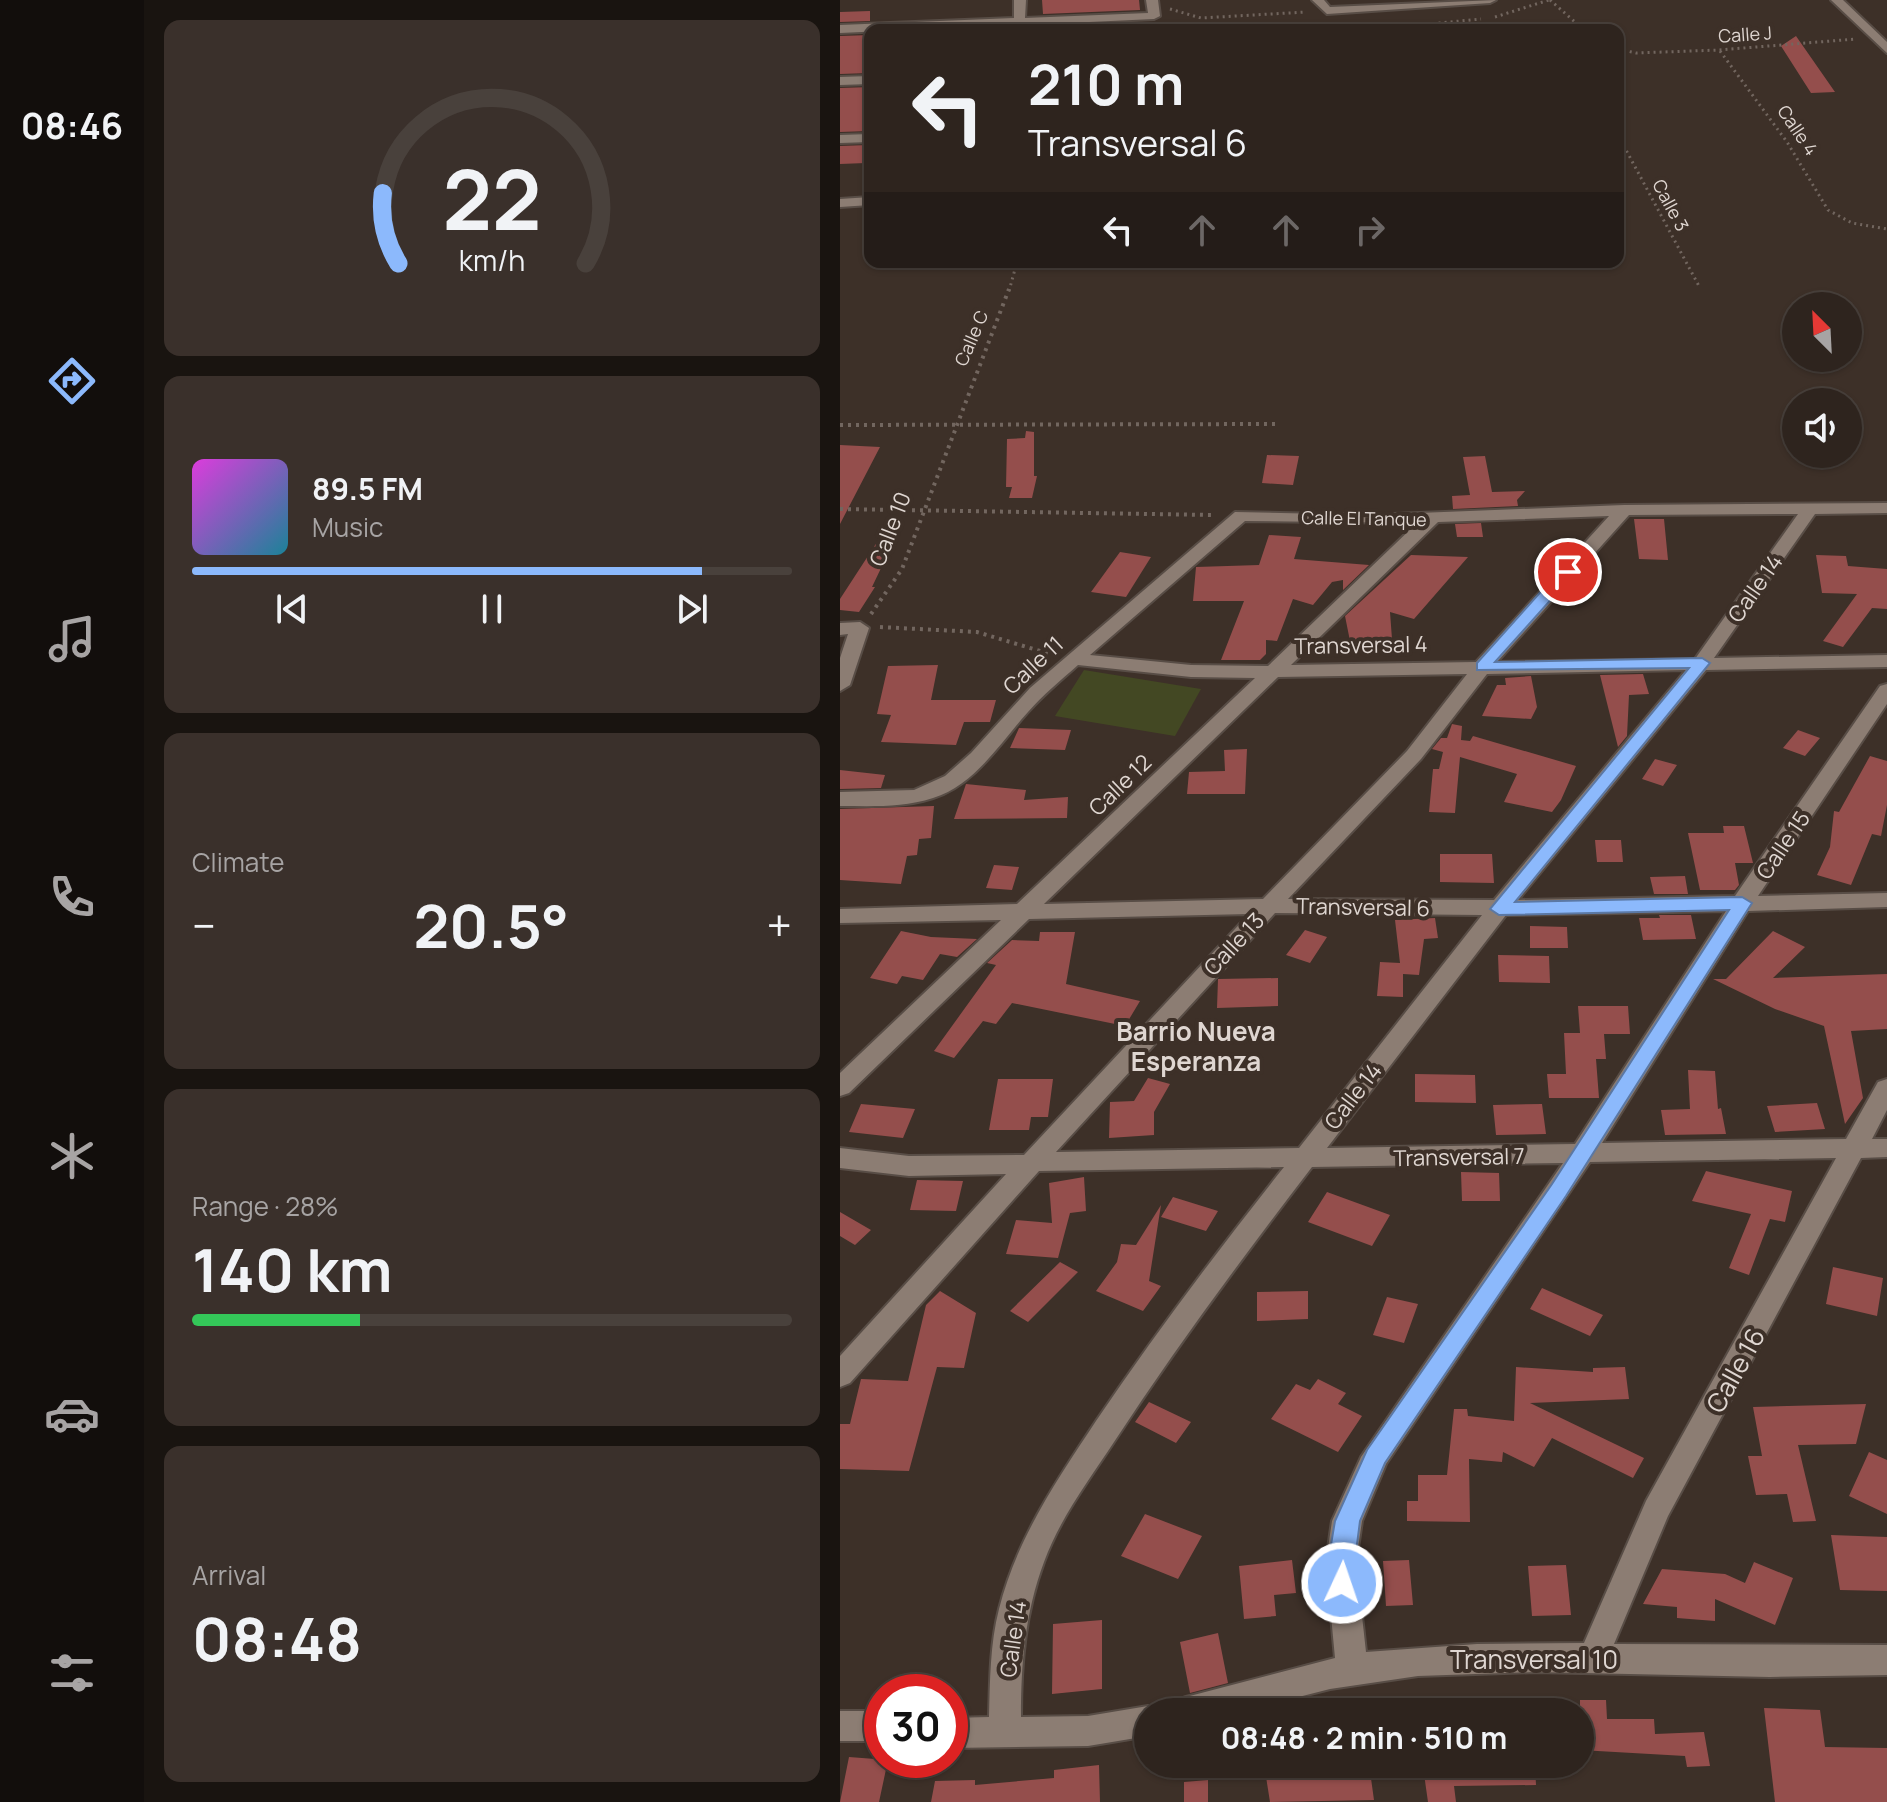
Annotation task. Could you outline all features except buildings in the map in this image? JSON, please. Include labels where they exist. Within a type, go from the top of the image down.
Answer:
[{"type":"street","points":[[1019,24],[1020,0]]},
{"type":"street","points":[[1318,0],[1327,11],[1490,0]]},
{"type":"street","points":[[1837,0],[1887,49]]},
{"type":"street","points":[[1034,24],[1153,8]]},
{"type":"street","points":[[840,29],[864,29]]},
{"type":"street","points":[[840,81],[864,80]]},
{"type":"street","points":[[840,139],[864,138]]},
{"type":"street","points":[[840,203],[864,201]]},
{"type":"street","name":"Calle El Tanque","points":[[1241,516],[1433,518],[1624,510],[1887,508]]},
{"type":"street","name":"Calle 14","points":[[1005,1734],[1006,1659],[1014,1609],[1030,1559],[1054,1509],[1165,1341],[1499,909],[1702,663],[1810,509]]},
{"type":"street","name":"Calle 13","points":[[840,1375],[1031,1163],[1373,794],[1414,755],[1482,667],[1624,510]]},
{"type":"street","name":"Calle 11","points":[[840,799],[904,798],[934,791],[950,782],[969,768],[1034,694],[1241,516]]},
{"type":"street","name":"Calle 12","points":[[840,1087],[1433,518]]},
{"type":"street","points":[[840,685],[850,628]]},
{"type":"street","name":"Transversal 4","points":[[1075,659],[1191,671],[1887,661]]},
{"type":"street","name":"Calle 15","points":[[1352,1669],[1341,1562],[1347,1521],[1375,1457],[1581,1155],[1742,903],[1887,690]]},
{"type":"street","name":"Transversal 6","points":[[840,916],[1270,906],[1499,909],[1887,900]]},
{"type":"street","name":"Calle 16","points":[[1593,1658],[1656,1510],[1887,1088]]},
{"type":"street","name":"Transversal 7","points":[[840,1158],[909,1166],[1887,1148]]},
{"type":"street","name":"Transversal 10","points":[[1240,1698],[1352,1669],[1416,1661],[1593,1658],[1887,1660]]},
{"type":"street","points":[[968,1733],[1088,1731],[1134,1723]]},
{"type":"street","points":[[840,1726],[864,1726]]},
{"type":"path","points":[[1550,0],[1577,24]]},
{"type":"path","points":[[1153,8],[1170,9],[1191,17],[1217,18],[1327,11]]},
{"type":"path","name":"Calle J","points":[[1624,50],[1636,53],[1719,50],[1875,37]]},
{"type":"path","name":"Calle 4","points":[[1719,50],[1787,142],[1822,203],[1852,223],[1887,229]]},
{"type":"path","name":"Calle 3","points":[[1624,146],[1700,288]]},
{"type":"path","name":"Calle C","points":[[954,427],[1006,302],[1015,268]]},
{"type":"path","points":[[840,425],[1275,424]]},
{"type":"path","name":"Calle 10","points":[[850,628],[894,585],[954,427]]},
{"type":"path","points":[[840,509],[1241,516]]},
{"type":"path","points":[[850,628],[905,626],[977,632],[1075,659]]},
{"type":"green space","points":[[1084,670],[1201,689],[1175,736],[1055,716]]},
{"type":"district","name":"Barrio Nueva Esperanza","points":[[1196,1046]]},
{"type":"route","points":[[1342,1583],[1341,1562],[1347,1521],[1375,1457],[1559,1190],[1742,903],[1499,909],[1702,663],[1482,667],[1568,572]]}]
